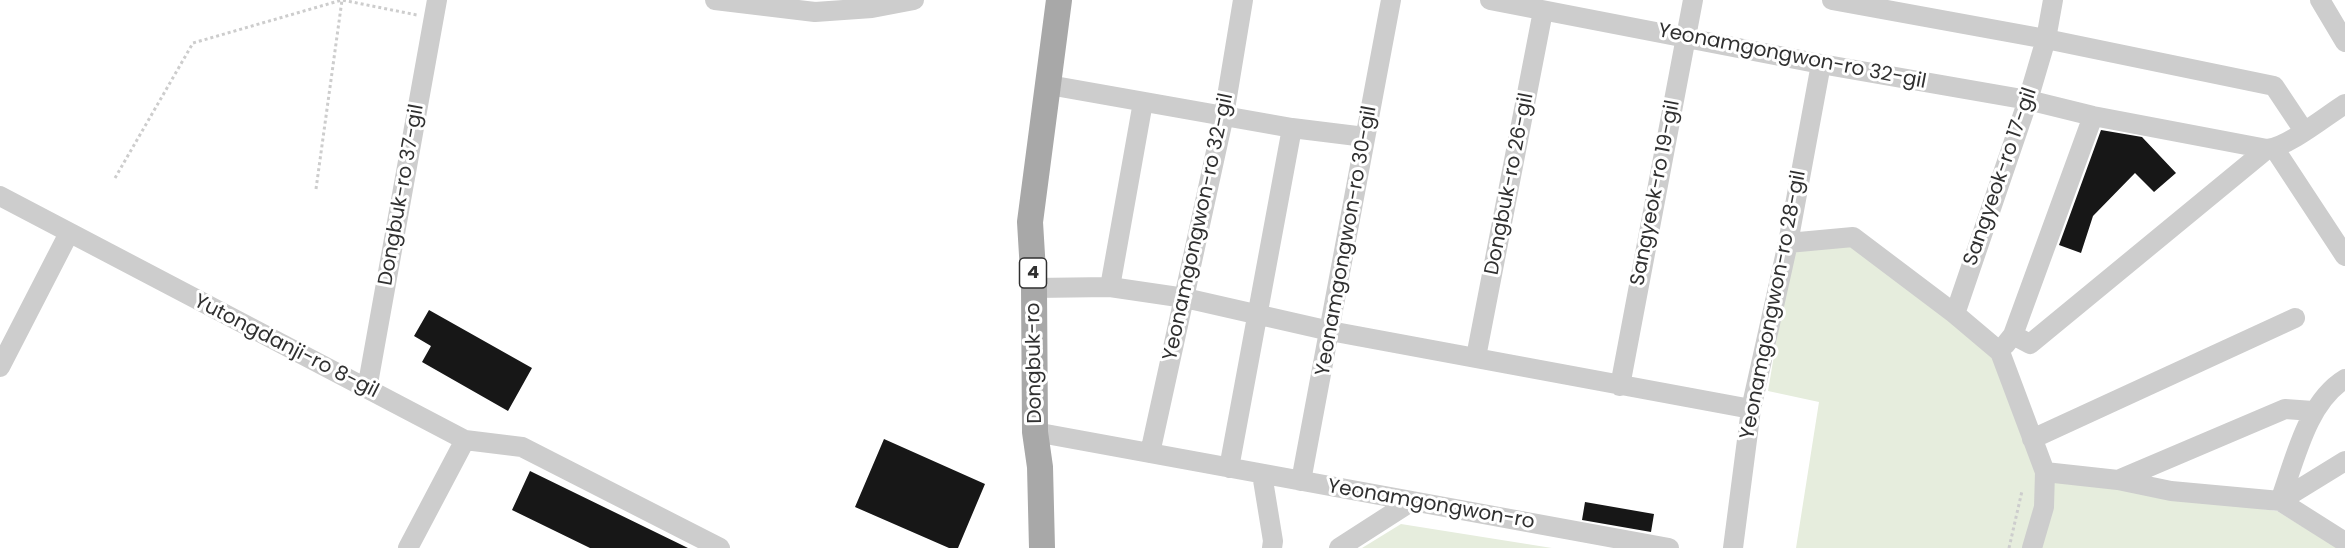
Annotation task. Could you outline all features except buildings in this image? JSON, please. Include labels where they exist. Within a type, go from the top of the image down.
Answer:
[{"type":"main road","name":"Dongbuk-ro","points":[[1042,548],[1040,467],[1035,432],[1034,288],[1030,222],[1059,0]]},
{"type":"street","points":[[715,0],[814,12],[914,0]]},
{"type":"street","name":"Yeonamgongwon-ro 32-gil","points":[[1150,453],[1224,115],[1243,0]]},
{"type":"street","name":"Yeonamgongwon-ro 30-gil","points":[[1301,481],[1391,0]]},
{"type":"street","name":"Yeonamgongwon-ro 32-gil","points":[[1490,0],[1821,64],[2028,100],[2093,116],[2270,148]]},
{"type":"street","name":"Sangyeok-ro 19-gil","points":[[1620,386],[1693,0]]},
{"type":"street","points":[[1832,0],[2046,39],[2274,86],[2304,131]]},
{"type":"street","name":"Sangyeok-ro 17-gil","points":[[1955,314],[2028,100],[2046,39],[2053,0]]},
{"type":"street","points":[[2320,0],[2345,42]]},
{"type":"street","name":"Dongbuk-ro 37-gil","points":[[367,389],[435,9]]},
{"type":"street","name":"Dongbuk-ro 26-gil","points":[[1476,357],[1543,11]]},
{"type":"street","name":"Yeonamgongwon-ro 28-gil","points":[[1733,548],[1752,409],[1788,243],[1821,64]]},
{"type":"street","points":[[1048,85],[1292,128],[1365,137]]},
{"type":"street","points":[[1110,287],[1143,102]]},
{"type":"street","points":[[2013,335],[2030,344],[2270,148],[2304,131],[2345,104]]},
{"type":"street","points":[[2000,352],[2013,335],[2093,116]]},
{"type":"street","points":[[1229,468],[1292,128]]},
{"type":"street","points":[[2270,148],[2345,256]]},
{"type":"street","name":"Yutongdanji-ro 8-gil","points":[[0,196],[465,440]]},
{"type":"street","points":[[0,367],[69,233]]},
{"type":"street","points":[[1788,243],[1853,237],[1955,314],[2000,352],[2046,472],[2044,507],[2032,548]]},
{"type":"street","points":[[1034,288],[1110,287],[1185,298],[1330,332],[1752,409]]},
{"type":"street","points":[[2032,439],[2295,318]]},
{"type":"street","points":[[2280,501],[2313,411],[2335,385],[2345,379]]},
{"type":"street","points":[[2118,480],[2285,409],[2313,411]]},
{"type":"street","name":"Yeonamgongwon-ro","points":[[1035,432],[1646,546]]},
{"type":"street","points":[[408,548],[465,440],[522,447],[720,548]]},
{"type":"street","points":[[2280,501],[2345,461]]},
{"type":"street","points":[[2046,472],[2118,480],[2171,491],[2280,501],[2345,542]]},
{"type":"street","points":[[1262,474],[1274,542],[1272,548]]},
{"type":"street","points":[[1339,548],[1412,501]]},
{"type":"street","points":[[1568,530],[1581,548]]},
{"type":"street","points":[[1646,546],[1669,548]]},
{"type":"path","points":[[115,178],[193,43],[342,0],[435,9]]},
{"type":"path","points":[[316,189],[342,0]]},
{"type":"path","points":[[2009,548],[2022,491]]},
{"type":"green space","points":[[1853,243],[1995,355],[2039,472],[2162,496],[2277,511],[2338,548],[1796,548],[1819,402],[1768,391],[1792,248]]},
{"type":"green space","points":[[1401,524],[1552,548],[1362,548]]}]
